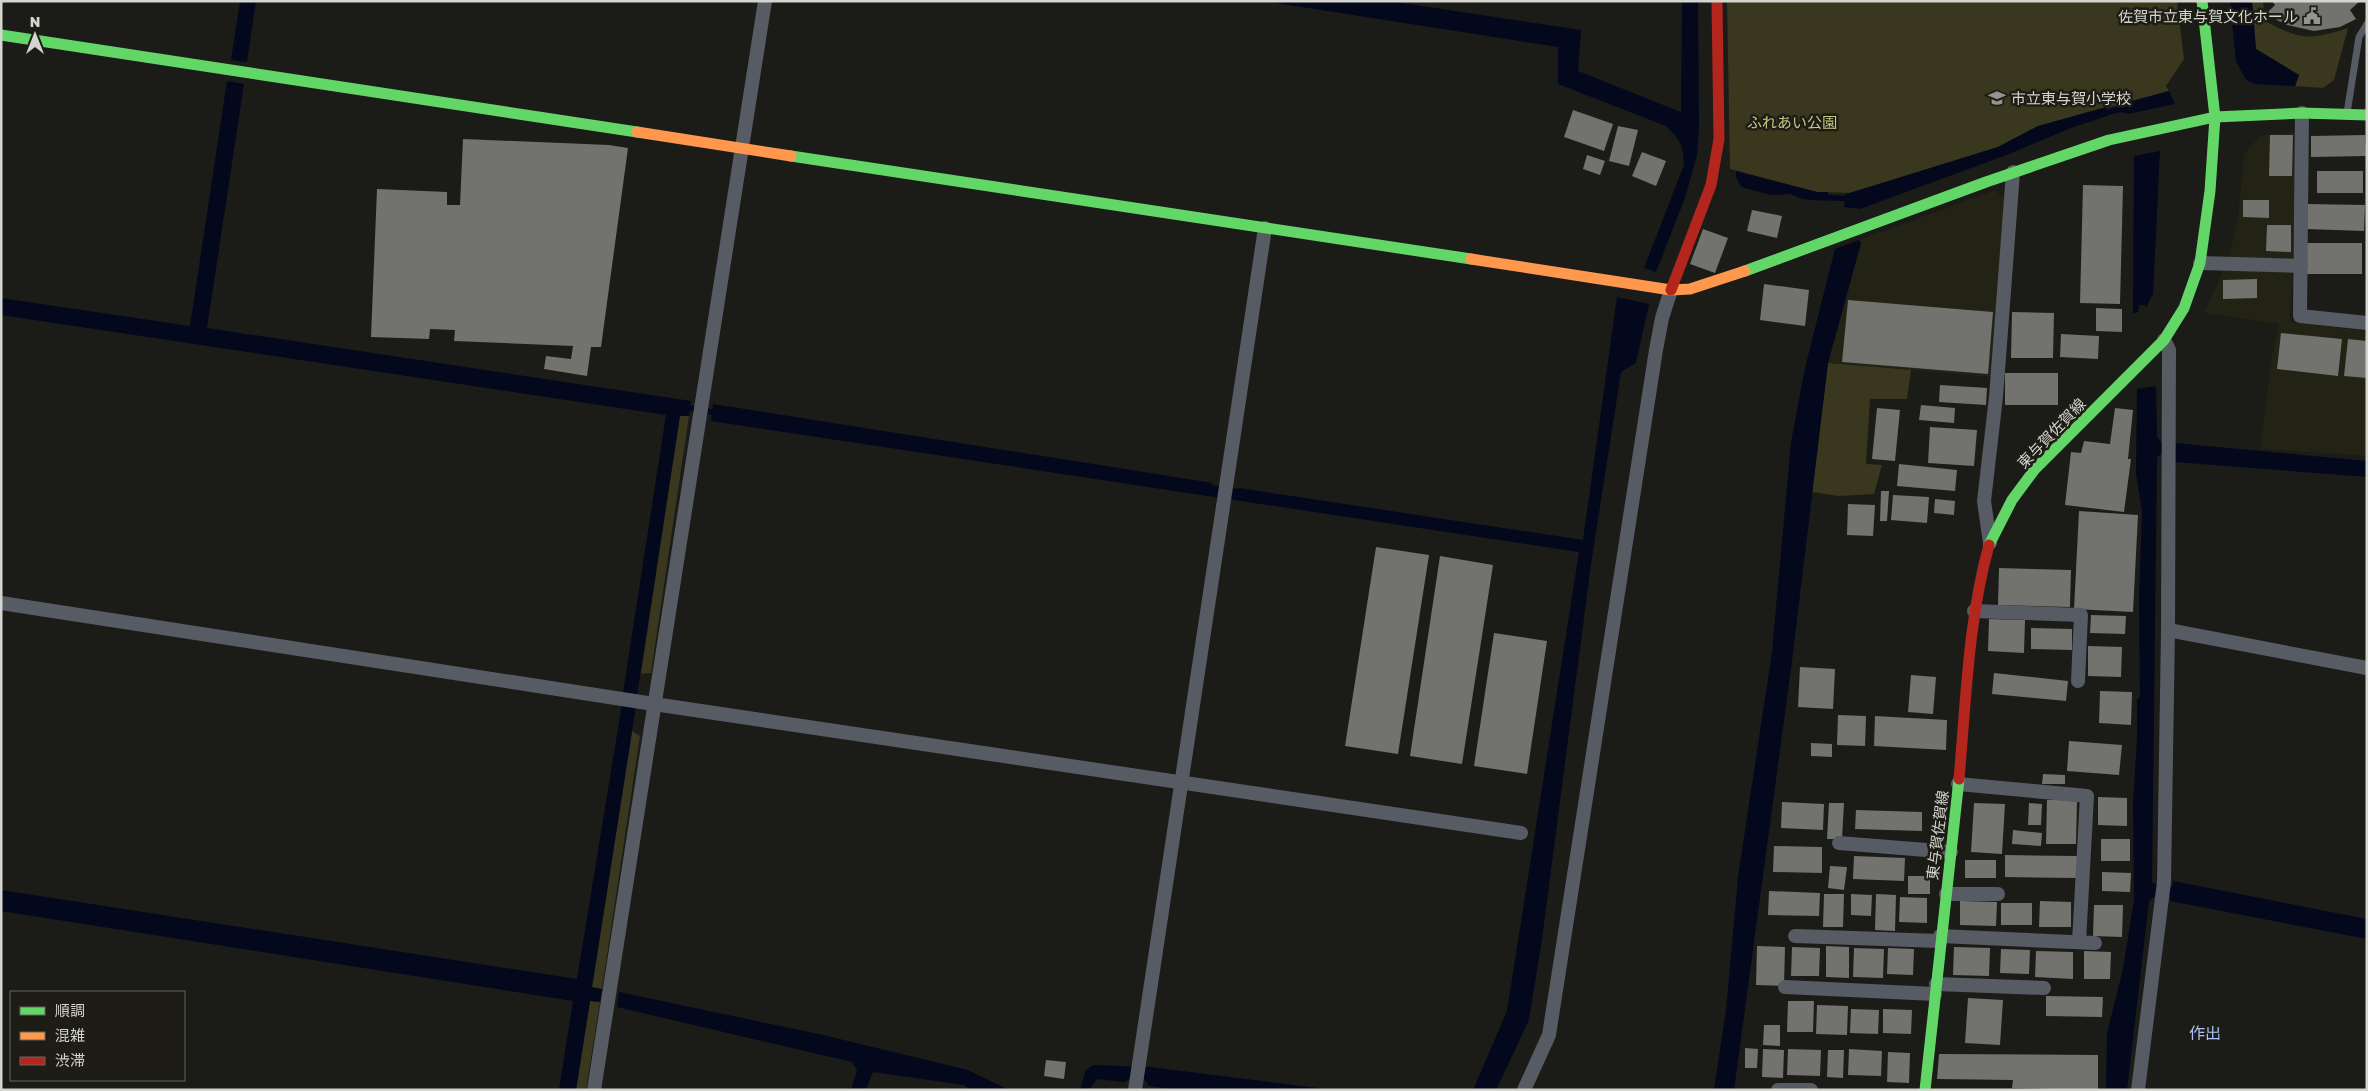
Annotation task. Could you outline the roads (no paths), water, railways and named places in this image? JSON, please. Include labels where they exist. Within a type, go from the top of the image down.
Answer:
[{"type":"street","points":[[594,1090],[765,1]]},
{"type":"street","points":[[1524,1090],[1549,1035],[1662,318],[1711,185],[1719,139],[1717,1]]},
{"type":"street","name":"東与賀佐賀線","points":[[1925,1090],[1958,784],[1974,612],[1990,543],[2012,500],[2035,469],[2164,340],[2184,308],[2200,263],[2210,191],[2215,117],[2202,1]]},
{"type":"street","points":[[1,35],[1671,290],[1690,289],[1723,279],[2014,172],[2109,140],[2215,117],[2302,113],[2367,115]]},
{"type":"street","points":[[2302,113],[2300,316],[2367,323]]},
{"type":"street","points":[[1990,543],[1984,501],[1996,397],[2014,172]]},
{"type":"street","points":[[1136,1086],[1265,228]]},
{"type":"street","points":[[2200,263],[2301,266]]},
{"type":"street","points":[[2138,1090],[2164,882],[2168,630],[2169,350],[2164,340]]},
{"type":"street","points":[[1,603],[654,704],[1522,834]]},
{"type":"street","points":[[1974,612],[2081,615],[2078,680]]},
{"type":"street","points":[[2168,630],[2367,668]]},
{"type":"street","points":[[1958,784],[2087,796],[2079,942]]},
{"type":"street","points":[[1839,843],[1950,852]]},
{"type":"street","points":[[1946,894],[1998,894]]},
{"type":"street","points":[[1795,936],[2095,942]]},
{"type":"street","points":[[1785,987],[2044,988]]},
{"type":"street","points":[[1778,1090],[1811,1090]]},
{"type":"lane","points":[[2347,114],[2359,37],[2367,24]]},
{"type":"water","points":[[240,1],[256,1],[247,62],[231,60]]},
{"type":"water","points":[[1264,1],[1389,1],[1581,30],[1578,71],[1681,112],[1682,1],[1698,1],[1699,128],[1697,155],[1685,198],[1656,272],[1644,268],[1684,165],[1680,144],[1675,135],[1666,126],[1558,84],[1558,47]]},
{"type":"water","points":[[2230,1],[2252,1],[2256,49],[2299,75],[2295,86],[2256,84],[2246,80],[2236,61]]},
{"type":"water","points":[[227,81],[244,84],[207,328],[691,401],[689,416],[680,416],[637,695],[623,693],[666,415],[1,315],[1,298],[190,326]]},
{"type":"water","points":[[2169,91],[2175,104],[2128,114],[2118,111],[2118,105]]},
{"type":"water","points":[[2106,107],[2107,116],[2071,128],[2009,154],[1860,209],[1844,207],[1846,194],[1998,147],[2038,126]]},
{"type":"water","points":[[2160,151],[2153,294],[2146,308],[2145,305],[2139,305],[2138,312],[2133,314],[2134,156]]},
{"type":"water","points":[[1736,171],[1817,192],[1828,192],[1827,201],[1802,199],[1790,194],[1771,195],[1741,187],[1736,177]]},
{"type":"water","points":[[1859,240],[1861,243],[1828,363],[1792,661],[1734,1090],[1714,1090],[1726,1010],[1738,877],[1772,652],[1791,442],[1805,368],[1835,249]]},
{"type":"water","points":[[1617,297],[1649,304],[1636,363],[1621,372],[1591,564],[1542,939],[1529,1020],[1496,1090],[1473,1090],[1507,1011],[1579,552],[711,421],[713,404],[1213,483],[1212,485],[1583,540]]},
{"type":"water","points":[[2156,386],[2157,437],[2164,445],[2164,453],[2157,457],[2152,882],[2158,886],[2172,887],[2173,881],[2367,919],[2367,939],[2170,901],[2170,896],[2155,896],[2149,901],[2127,1090],[2106,1090],[2107,1033],[2123,969],[2134,900],[2133,804],[2137,700],[2140,697],[2139,599],[2142,511],[2136,474],[2137,389]]},
{"type":"water","points":[[2175,443],[2367,461],[2367,477],[2174,462]]},
{"type":"water","points":[[622,704],[636,706],[592,987],[602,989],[600,1002],[590,1001],[576,1090],[559,1090],[573,1001],[1,911],[1,890],[577,979]]},
{"type":"water","points":[[619,992],[823,1035],[968,1070],[1009,1090],[971,1090],[964,1085],[873,1072],[866,1090],[851,1090],[857,1070],[852,1062],[617,1007]]},
{"type":"water","points":[[1093,1065],[1150,1067],[1333,1090],[1180,1090],[1149,1086],[1144,1079],[1131,1078],[1125,1082],[1097,1079],[1089,1090],[1080,1090],[1086,1070]]},
{"type":"waterway","points":[[2101,114],[2124,108]]},
{"type":"waterway","points":[[1821,197],[1852,199]]},
{"type":"waterway","points":[[683,407],[718,413]]},
{"type":"place","name":"佐賀市立東与賀文化ホール","points":[[2312,16]]},
{"type":"place","name":"市立東与賀小学校","points":[[1997,98]]},
{"type":"district","name":"作出","points":[[2205,1033]]},
{"type":"park label","name":"ふれあい公園","points":[[1792,122]]}]
